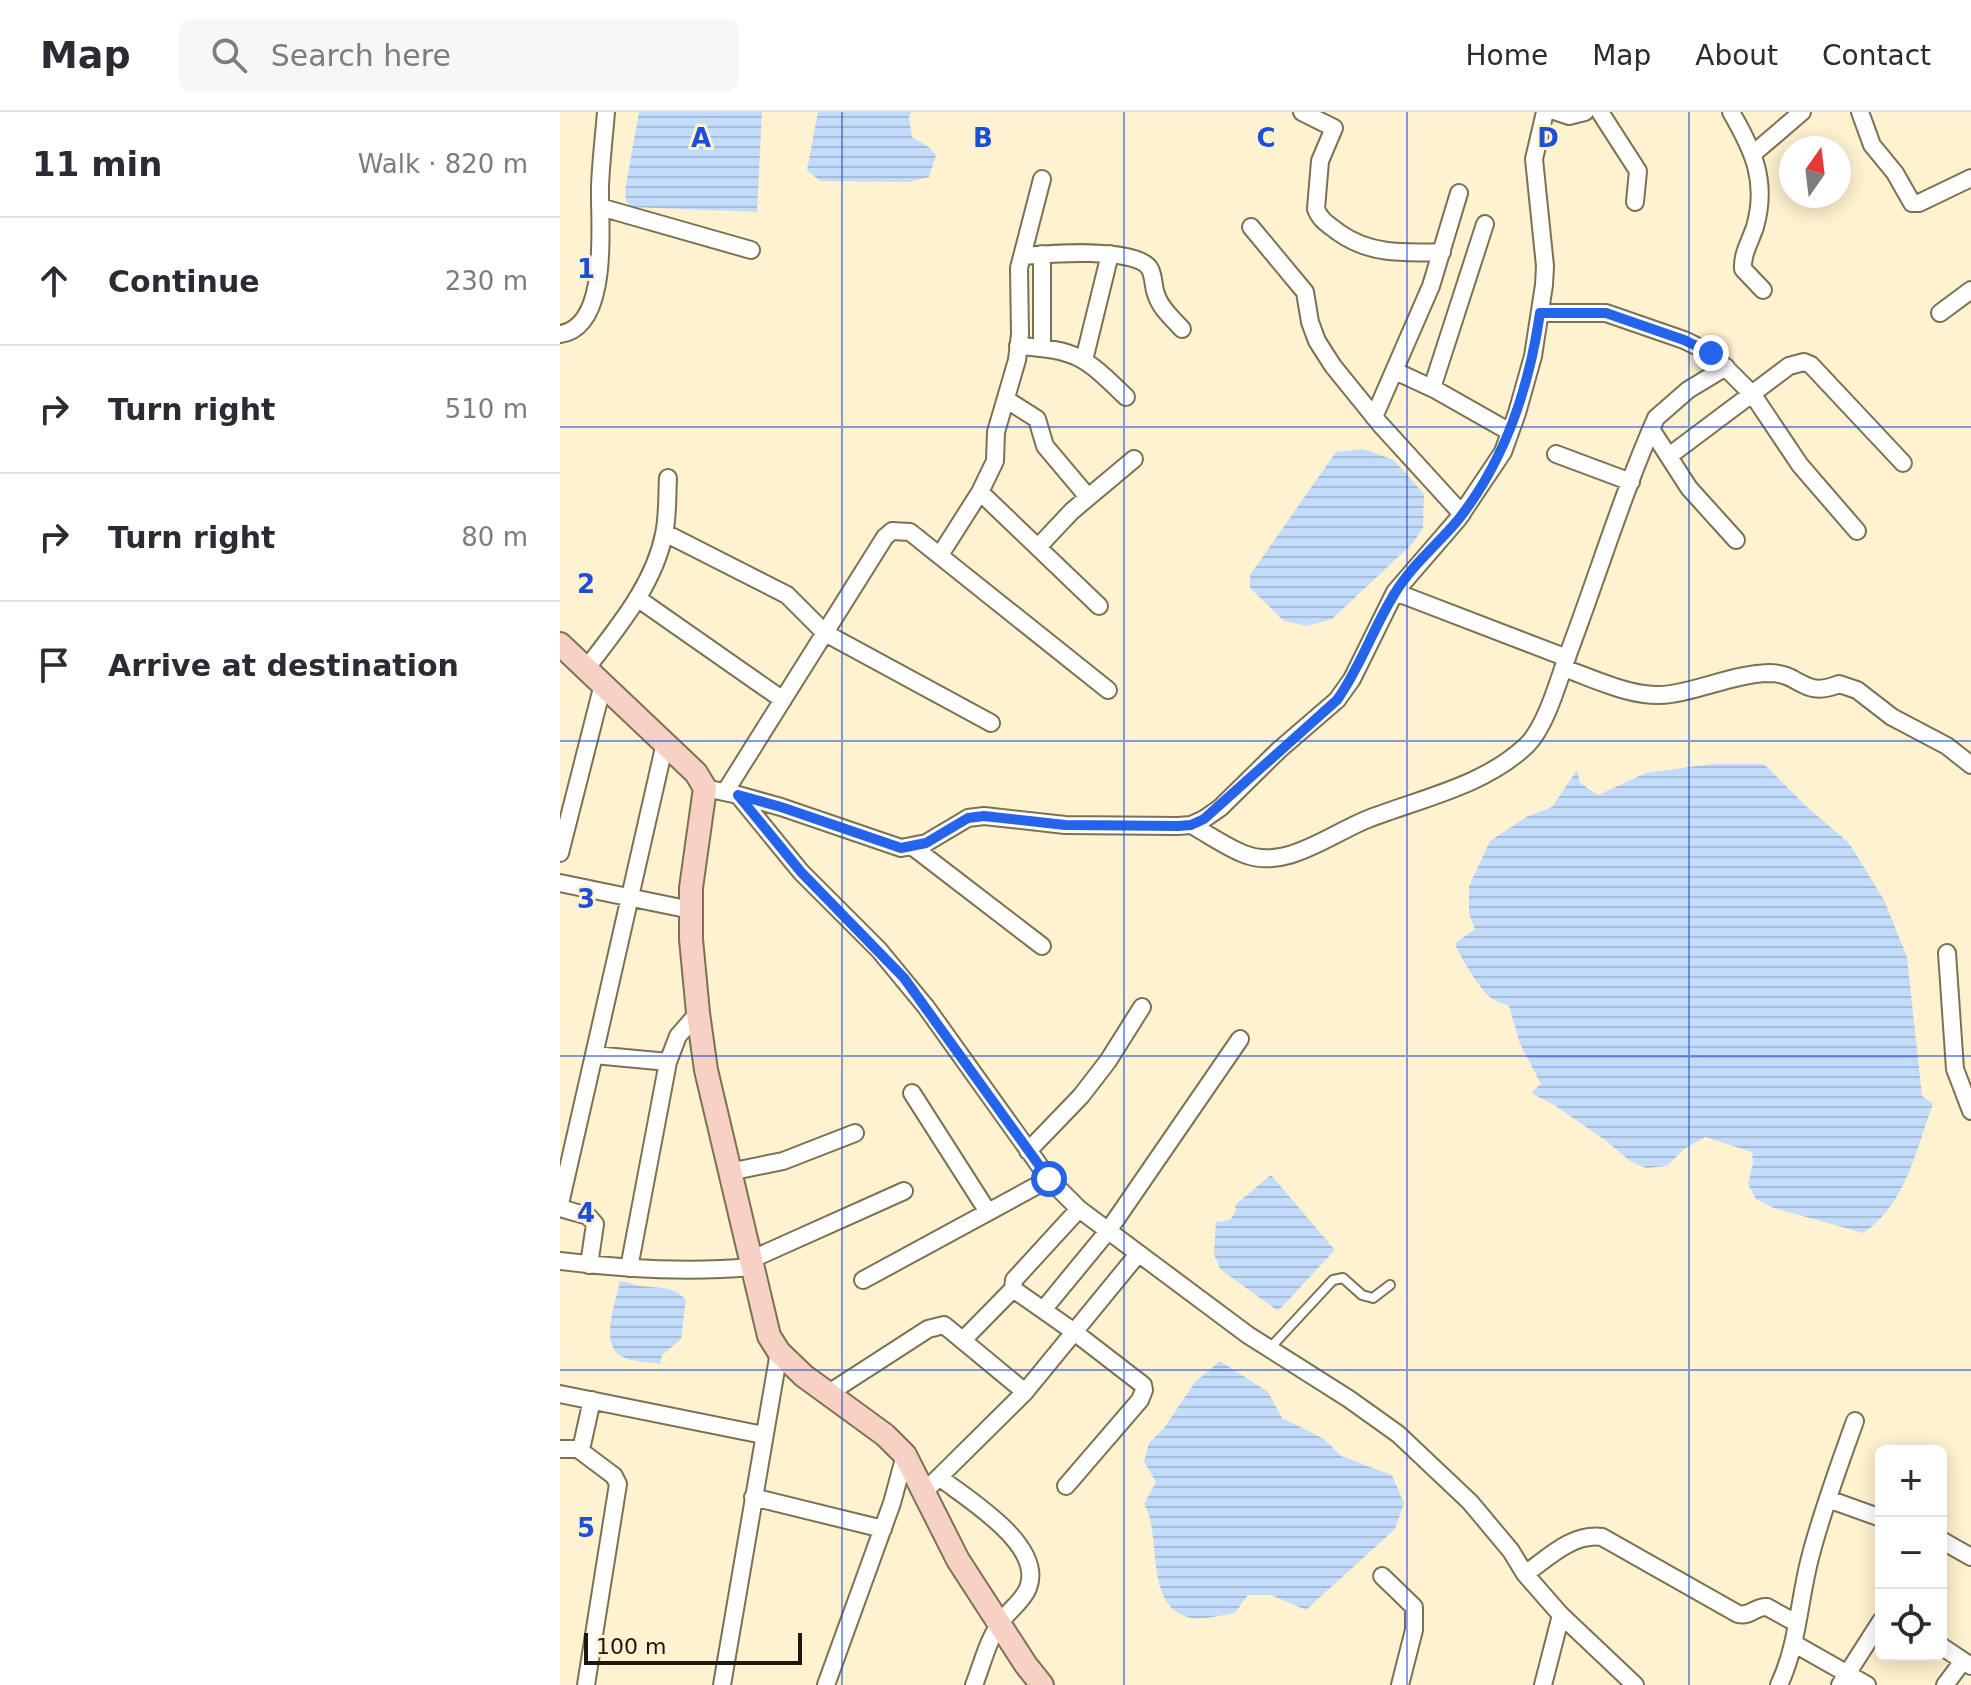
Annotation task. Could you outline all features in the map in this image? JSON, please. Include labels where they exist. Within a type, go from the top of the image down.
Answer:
[{"type":"street","points":[[560,334],[572,332],[589,314],[601,255],[600,207],[606,112]]},
{"type":"street","points":[[1302,112],[1334,128],[1320,161],[1316,209],[1319,217],[1347,239],[1365,248],[1407,253],[1442,252]]},
{"type":"street","points":[[1191,825],[1220,808],[1279,750],[1337,700],[1352,679],[1395,592],[1462,514],[1500,457],[1533,356],[1540,313],[1545,266],[1534,159],[1545,112]]},
{"type":"street","points":[[1557,112],[1569,116],[1585,112]]},
{"type":"street","points":[[1600,112],[1638,171],[1635,202]]},
{"type":"street","points":[[1731,112],[1754,153],[1758,167],[1758,208],[1742,262],[1743,269],[1763,290]]},
{"type":"street","points":[[1754,153],[1802,112]]},
{"type":"street","points":[[1860,112],[1872,145],[1895,173],[1912,203],[1919,203],[1971,178]]},
{"type":"street","points":[[940,555],[980,492],[995,461],[996,432],[1007,400],[1018,346],[1017,285],[1042,179]]},
{"type":"street","points":[[1374,417],[1431,286],[1459,193]]},
{"type":"street","points":[[600,207],[751,250]]},
{"type":"street","points":[[1432,388],[1485,224]]},
{"type":"street","points":[[1251,227],[1305,292],[1317,341],[1333,366],[1374,417],[1462,514]]},
{"type":"street","points":[[1042,254],[1042,348]]},
{"type":"street","points":[[1022,256],[1110,254],[1148,266],[1159,302],[1182,329]]},
{"type":"street","points":[[1084,360],[1110,254]]},
{"type":"street","points":[[1940,313],[1971,290]]},
{"type":"street","points":[[1540,313],[1606,313],[1684,340],[1711,353],[1753,395],[1800,465],[1857,531]]},
{"type":"street","points":[[1018,346],[1069,353],[1084,360],[1094,365],[1126,397]]},
{"type":"street","points":[[1669,456],[1789,366],[1804,362],[1811,365],[1903,463]]},
{"type":"street","points":[[722,792],[822,820],[890,846],[913,847],[968,818],[984,816],[1065,825],[1191,825],[1244,854],[1265,860],[1295,854],[1369,819],[1445,793],[1501,765],[1528,744],[1536,733],[1651,429],[1664,408],[1726,367]]},
{"type":"street","points":[[1395,371],[1510,432]]},
{"type":"street","points":[[1007,400],[1037,419],[1045,446],[1088,497]]},
{"type":"street","points":[[1651,429],[1707,510],[1736,540]]},
{"type":"street","points":[[1556,454],[1631,482]]},
{"type":"street","points":[[1039,546],[1088,497],[1134,459]]},
{"type":"street","points":[[560,853],[595,676],[656,562],[665,533],[668,478]]},
{"type":"street","points":[[980,492],[1099,606]]},
{"type":"street","points":[[974,1685],[999,1624],[1030,1584],[1025,1554],[1002,1526],[931,1485],[885,1435],[804,1376],[779,1352],[769,1336],[706,1070],[698,1013],[691,888],[722,792],[885,537],[892,531],[910,532],[1108,690]]},
{"type":"street","points":[[665,533],[787,595],[825,633],[991,723]]},
{"type":"street","points":[[1395,592],[1632,692],[1670,695],[1766,673],[1778,674],[1815,690],[1839,684],[1849,686],[1892,717],[1947,746],[1971,765]]},
{"type":"street","points":[[637,598],[783,700]]},
{"type":"street","points":[[560,644],[696,773],[722,792],[904,978],[1049,1179],[1079,1209],[1269,1349],[1398,1434],[1470,1502],[1561,1615],[1635,1685]]},
{"type":"street","points":[[589,1265],[595,1224],[588,1216],[560,1206],[565,1156],[594,1055],[665,743]]},
{"type":"street","points":[[913,847],[1042,946]]},
{"type":"street","points":[[560,883],[691,910]]},
{"type":"street","points":[[1947,953],[1952,1050],[1965,1080],[1971,1111]]},
{"type":"street","points":[[1028,1151],[1081,1096],[1108,1061],[1142,1007]]},
{"type":"street","points":[[629,1268],[668,1062],[678,1036],[698,1013]]},
{"type":"street","points":[[1043,1310],[1108,1231],[1240,1039]]},
{"type":"street","points":[[594,1055],[668,1062]]},
{"type":"street","points":[[912,1093],[988,1212]]},
{"type":"street","points":[[729,1172],[783,1161],[855,1133]]},
{"type":"street","points":[[863,1280],[1049,1179]]},
{"type":"street","points":[[560,1261],[685,1271],[750,1264],[904,1191]]},
{"type":"street","points":[[963,1340],[1013,1289],[1014,1280],[1079,1209]]},
{"type":"street","points":[[931,1485],[1025,1392],[1138,1254]]},
{"type":"street","points":[[1013,1289],[1143,1385],[1140,1400],[1066,1486]]},
{"type":"street","points":[[829,1393],[935,1325],[944,1325],[1025,1392]]},
{"type":"street","points":[[722,1685],[779,1352]]},
{"type":"street","points":[[560,1394],[763,1435]]},
{"type":"street","points":[[578,1449],[583,1441],[592,1400]]},
{"type":"street","points":[[1779,1685],[1787,1668],[1810,1558],[1855,1421]]},
{"type":"street","points":[[560,1449],[578,1449],[614,1476],[618,1484],[586,1685]]},
{"type":"street","points":[[826,1685],[883,1529],[905,1455]]},
{"type":"street","points":[[931,1485],[958,1560],[1042,1685]]},
{"type":"street","points":[[753,1497],[883,1529]]},
{"type":"street","points":[[1828,1499],[1878,1517]]},
{"type":"street","points":[[1525,1574],[1577,1539],[1588,1535],[1602,1537],[1738,1614],[1749,1615],[1767,1607],[1796,1623]]},
{"type":"street","points":[[1947,1543],[1971,1557]]},
{"type":"street","points":[[1382,1576],[1414,1607],[1414,1630],[1400,1685]]},
{"type":"street","points":[[1543,1685],[1561,1615]]},
{"type":"street","points":[[1843,1679],[1875,1630]]},
{"type":"street","points":[[1793,1643],[1843,1679],[1867,1685]]},
{"type":"street","points":[[1945,1685],[1967,1664],[1947,1650]]},
{"type":"lane","points":[[1269,1349],[1333,1280],[1343,1278],[1362,1295],[1373,1298],[1390,1285]]},
{"type":"water","points":[[639,112],[762,112],[757,212],[631,207],[626,201],[625,191]]},
{"type":"water","points":[[818,112],[911,112],[912,137],[936,155],[929,177],[909,182],[820,181],[807,170]]},
{"type":"water","points":[[1363,449],[1394,460],[1424,494],[1423,528],[1413,543],[1332,619],[1307,626],[1284,621],[1250,588],[1250,575],[1336,452]]},
{"type":"water","points":[[1712,764],[1764,764],[1849,843],[1884,900],[1907,957],[1922,1096],[1933,1104],[1900,1192],[1878,1221],[1863,1233],[1774,1208],[1756,1199],[1748,1184],[1752,1152],[1705,1137],[1684,1149],[1667,1166],[1646,1168],[1630,1161],[1605,1140],[1531,1093],[1541,1084],[1520,1044],[1509,1006],[1487,994],[1470,972],[1455,943],[1475,929],[1469,914],[1469,886],[1490,841],[1528,816],[1552,807],[1577,770],[1580,783],[1598,795],[1646,773]]},
{"type":"water","points":[[1271,1175],[1335,1250],[1278,1311],[1220,1269],[1214,1254],[1216,1222],[1230,1220],[1236,1211],[1235,1205]]},
{"type":"water","points":[[620,1281],[671,1290],[686,1300],[681,1339],[662,1355],[660,1364],[623,1357],[611,1344],[611,1323]]},
{"type":"water","points":[[1220,1361],[1268,1392],[1282,1418],[1324,1439],[1341,1456],[1392,1475],[1404,1503],[1395,1529],[1306,1610],[1271,1595],[1248,1595],[1235,1613],[1192,1618],[1176,1612],[1160,1586],[1149,1517],[1144,1504],[1156,1482],[1144,1462],[1149,1443],[1164,1428],[1195,1382]]},
{"type":"route","points":[[1049,1179],[904,978],[801,872],[738,795],[901,848],[926,843],[968,818],[984,816],[1065,825],[1191,825],[1220,808],[1279,750],[1337,700],[1352,679],[1395,592],[1458,519],[1503,452],[1533,356],[1540,313],[1606,313],[1684,340],[1711,353]]}]
